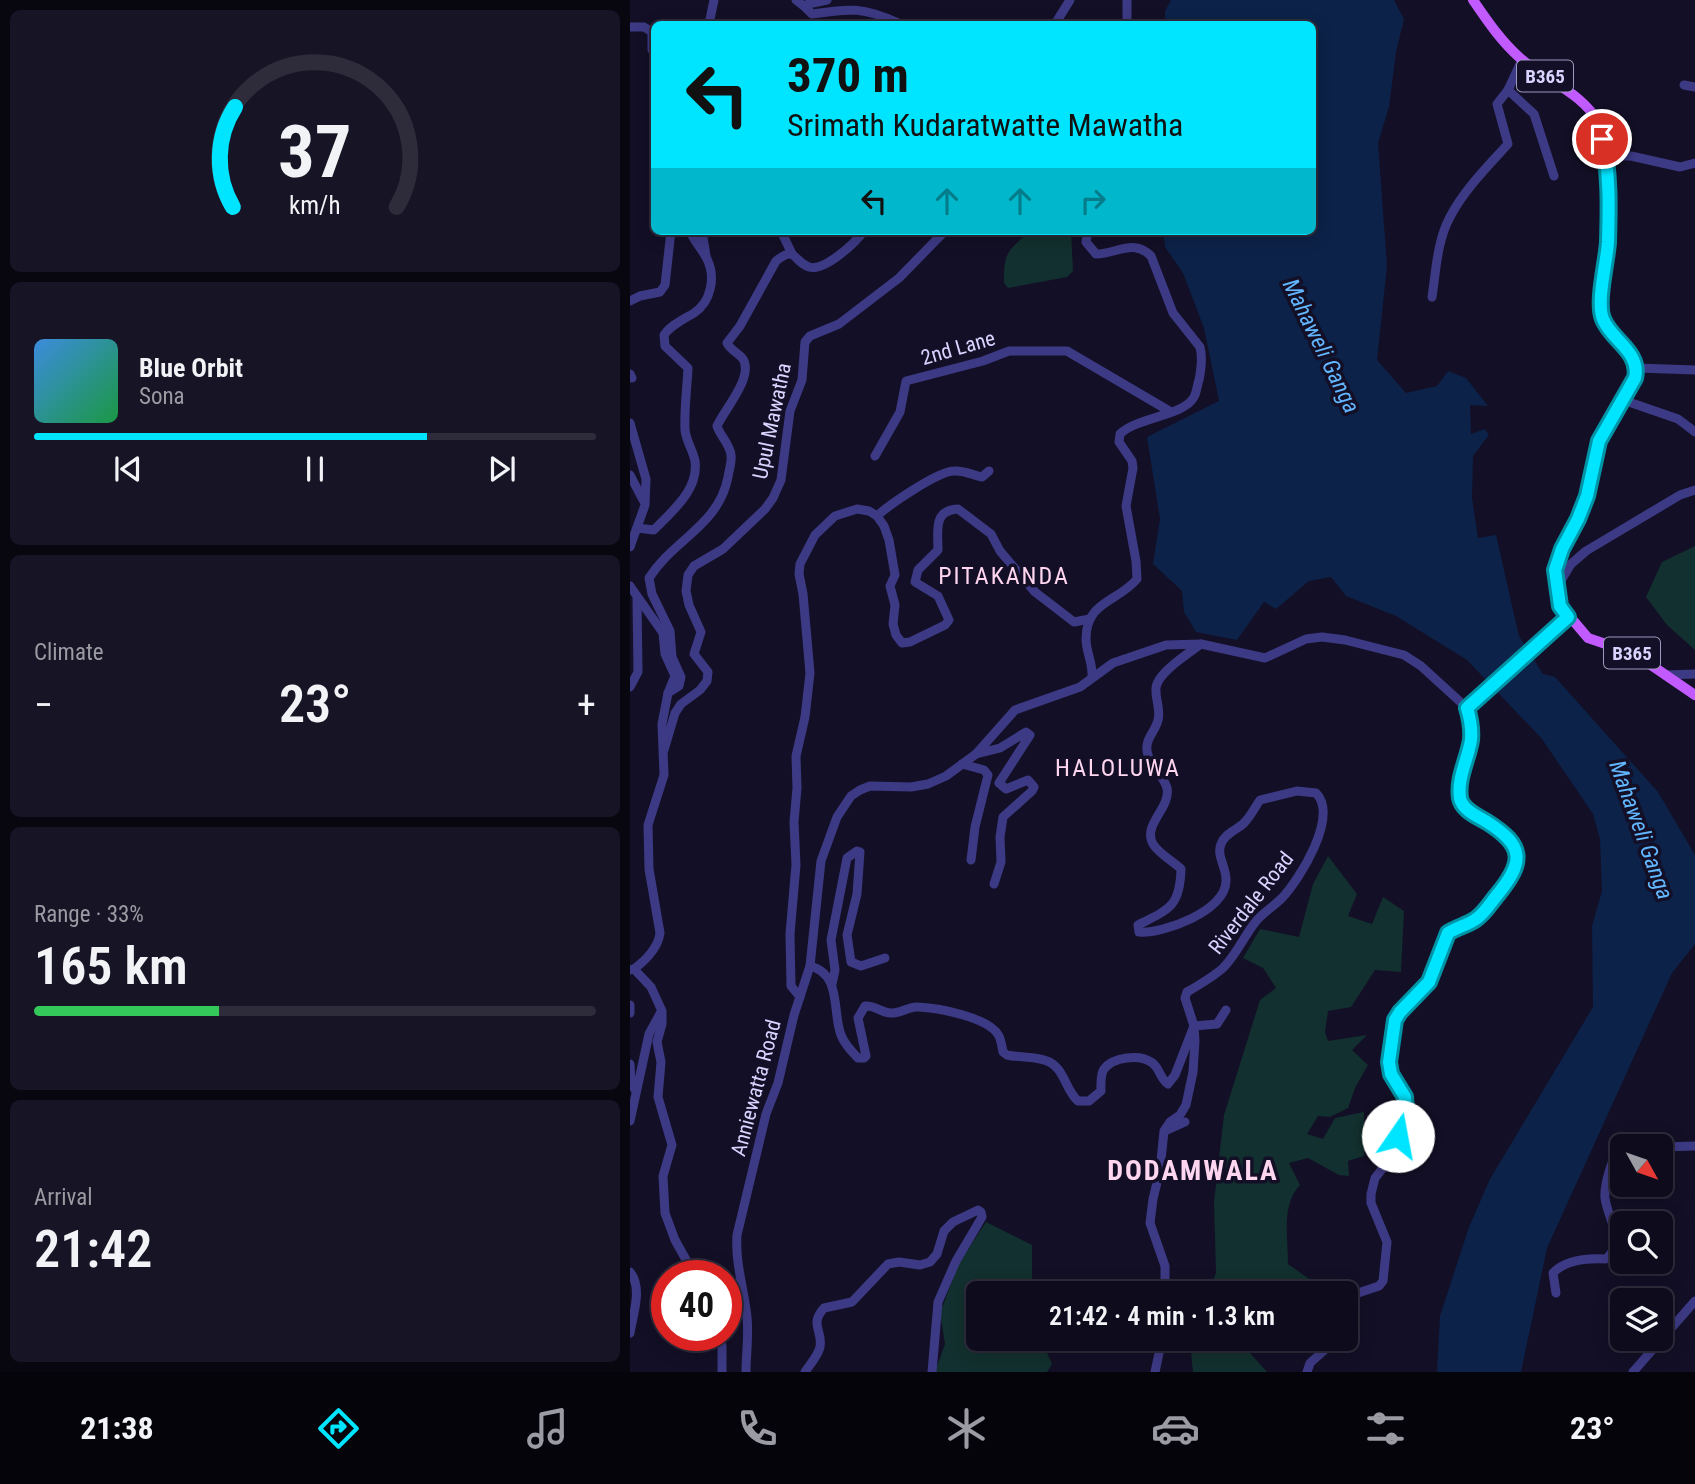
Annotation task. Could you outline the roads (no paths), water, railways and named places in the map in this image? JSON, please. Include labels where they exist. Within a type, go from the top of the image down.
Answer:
[{"type":"main road","name":"B365","points":[[1474,0],[1496,34],[1522,60],[1582,102],[1598,122],[1606,156],[1608,243],[1602,287],[1602,318],[1630,354],[1637,368],[1635,378],[1599,441],[1587,496],[1555,570],[1560,606],[1588,638],[1635,654],[1695,695]]},
{"type":"street","points":[[710,21],[714,0]]},
{"type":"street","points":[[796,0],[812,14],[859,9],[894,21]]},
{"type":"street","points":[[805,8],[808,4],[827,0]]},
{"type":"street","points":[[1056,21],[1064,5],[1070,0]]},
{"type":"street","points":[[1127,0],[1127,21]]},
{"type":"street","points":[[630,27],[644,27],[651,31]]},
{"type":"street","points":[[1432,297],[1438,252],[1450,217],[1484,169],[1508,144],[1497,104],[1508,90],[1522,60]]},
{"type":"street","points":[[1684,85],[1695,87]]},
{"type":"street","points":[[1508,90],[1534,114],[1554,176]]},
{"type":"street","points":[[1606,156],[1631,156],[1680,167],[1695,163]]},
{"type":"street","points":[[630,301],[660,292],[665,285],[671,235]]},
{"type":"street","points":[[692,235],[706,257]]},
{"type":"street","points":[[637,528],[654,530],[680,502],[694,478],[695,460],[687,443],[685,429],[688,369],[665,346],[664,335],[707,301],[711,283],[703,235]]},
{"type":"street","points":[[783,235],[792,254],[808,267],[817,268],[847,250],[860,235]]},
{"type":"street","name":"Upul Mawatha","points":[[664,750],[669,741],[675,713],[707,681],[708,672],[694,654],[701,632],[689,605],[686,591],[688,575],[694,566],[723,549],[773,498],[780,480],[790,411],[802,380],[806,342],[810,336],[839,324],[900,278],[940,235]]},
{"type":"street","points":[[1087,235],[1086,242],[1096,254],[1129,246],[1144,250],[1151,256],[1173,313],[1200,347],[1201,373],[1194,397],[1187,405],[1142,421],[1120,434],[1119,442],[1132,461],[1133,468],[1126,506],[1137,579],[1128,590],[1108,599],[1097,608],[1090,619],[1086,639],[1093,667],[1092,677]]},
{"type":"street","points":[[668,693],[679,686],[681,677],[672,657],[670,631],[652,594],[649,578],[674,547],[708,519],[718,506],[731,456],[717,426],[737,395],[745,369],[743,359],[729,349],[727,343],[740,326],[776,261],[786,254],[792,254]]},
{"type":"street","name":"2nd Lane","points":[[875,456],[901,412],[906,381],[983,361],[1009,351],[1073,353],[1171,412]]},
{"type":"street","points":[[1637,368],[1695,370]]},
{"type":"street","points":[[1623,400],[1678,419],[1695,432]]},
{"type":"street","points":[[630,423],[646,479],[645,505],[630,547]]},
{"type":"street","points":[[877,516],[889,505],[944,473],[955,470],[982,477],[989,471]]},
{"type":"street","points":[[630,475],[640,490],[645,505]]},
{"type":"street","points":[[1556,589],[1571,564],[1586,551],[1680,495],[1695,490]]},
{"type":"street","points":[[800,997],[792,985],[791,947],[796,865],[796,756],[805,717],[810,673],[799,574],[800,564],[815,535],[835,516],[857,509],[877,516],[889,540],[895,575],[890,586],[895,605],[893,624],[902,643],[910,642],[945,625],[949,620],[935,592],[922,588],[915,582],[918,570],[939,550],[937,522],[941,514],[951,509],[958,509],[991,534],[1000,551],[1035,592],[1074,622],[1090,619]]},
{"type":"street","points":[[630,586],[663,633],[665,654],[675,676],[668,693],[662,723],[664,775],[648,825],[649,869],[659,940],[632,969],[651,987],[662,1011],[657,1042],[661,1062],[658,1097],[672,1145],[663,1176],[665,1213],[686,1260]]},
{"type":"street","points":[[630,687],[638,671],[637,599]]},
{"type":"street","points":[[1467,708],[1568,617]]},
{"type":"street","points":[[976,754],[1015,710],[1080,687],[1113,663],[1166,645],[1201,644],[1265,658],[1306,639],[1322,637],[1345,640],[1404,655],[1421,666],[1467,708],[1471,740],[1459,785],[1460,800],[1464,808],[1494,826],[1508,839],[1516,850],[1518,861],[1511,878],[1483,912],[1476,919],[1448,933],[1429,982],[1395,1020],[1389,1062],[1391,1074],[1405,1097],[1406,1110],[1391,1158],[1373,1181],[1371,1194],[1371,1203],[1387,1241],[1383,1281],[1380,1286],[1358,1293]]},
{"type":"street","name":"Riverdale Road","points":[[1164,1131],[1186,1105],[1193,1072],[1194,1026],[1185,998],[1187,992],[1223,968],[1256,921],[1282,898],[1296,880],[1307,865],[1322,825],[1324,810],[1323,800],[1316,793],[1297,792],[1260,800],[1244,823],[1222,841],[1219,851],[1226,881],[1223,892],[1210,907],[1186,922],[1150,933],[1139,932],[1138,925],[1173,905],[1180,889],[1181,869],[1152,843],[1151,836],[1153,825],[1167,800],[1166,787],[1149,757],[1147,747],[1148,738],[1160,716],[1155,689],[1158,680],[1166,671],[1201,644]]},
{"type":"street","points":[[1665,675],[1695,674]]},
{"type":"street","points":[[976,754],[1000,748],[1026,732],[1030,735],[999,783],[1006,789],[1028,780],[1034,787],[1003,817],[1000,837],[1001,862],[994,884]]},
{"type":"street","name":"Anniewatta Road","points":[[746,1372],[747,1318],[737,1235],[766,1114],[778,1083],[794,1014],[810,966],[821,861],[838,817],[851,796],[870,786],[911,787],[929,784],[946,776],[976,754]]},
{"type":"street","points":[[962,764],[984,770],[988,775],[971,860]]},
{"type":"street","points":[[886,958],[861,966],[851,962],[847,935],[858,894],[860,852],[857,851],[847,858],[831,940],[835,970],[832,984],[841,1037],[858,1058],[866,1056],[858,1018],[865,1006],[870,1005],[892,1013],[916,1007],[964,1016],[981,1021],[993,1030],[999,1036],[1003,1052],[1007,1055],[1047,1061],[1059,1069],[1072,1097],[1078,1101],[1089,1101],[1101,1091],[1102,1072],[1105,1067],[1124,1058],[1138,1057],[1149,1060],[1156,1065],[1163,1081],[1168,1084],[1175,1075],[1194,1026],[1217,1024],[1226,1010]]},
{"type":"street","points":[[810,966],[822,971],[832,984]]},
{"type":"street","points":[[630,1005],[630,1013]]},
{"type":"street","points":[[630,1121],[649,1034],[662,1011]]},
{"type":"street","points":[[630,1064],[631,1084],[636,1091]]},
{"type":"street","points":[[1165,1281],[1165,1266],[1150,1223],[1153,1199],[1160,1170],[1164,1131],[1185,1122]]},
{"type":"street","points":[[1673,1147],[1695,1146]]},
{"type":"street","points":[[1556,1293],[1553,1273],[1556,1269],[1585,1257],[1606,1259],[1613,1252],[1615,1235],[1605,1196],[1610,1174]]},
{"type":"street","points":[[805,1372],[819,1351],[821,1342],[816,1325],[824,1308],[852,1302],[888,1264],[899,1262],[920,1265],[930,1262],[937,1254],[944,1231],[978,1210],[982,1217],[956,1261],[938,1302],[932,1372]]},
{"type":"street","points":[[630,1272],[636,1279],[637,1290],[630,1333]]},
{"type":"street","points":[[1633,1372],[1695,1301]]},
{"type":"street","points":[[722,1351],[722,1372]]},
{"type":"street","points":[[1155,1372],[1160,1351]]},
{"type":"street","points":[[1307,1372],[1310,1363],[1324,1351]]},
{"type":"water","name":"Mahaweli Ganga","points":[[1171,0],[1394,0],[1404,19],[1396,52],[1389,107],[1378,143],[1387,266],[1377,360],[1406,393],[1437,386],[1448,371],[1466,378],[1488,406],[1470,405],[1471,434],[1485,429],[1489,435],[1473,456],[1472,498],[1478,538],[1496,535],[1519,636],[1543,674],[1555,677],[1658,792],[1695,855],[1695,944],[1672,973],[1547,1248],[1521,1372],[1437,1372],[1440,1316],[1469,1227],[1490,1179],[1593,1007],[1592,926],[1602,891],[1600,839],[1593,814],[1542,739],[1467,660],[1396,616],[1346,596],[1331,577],[1309,581],[1276,609],[1264,602],[1237,640],[1196,632],[1184,612],[1182,591],[1153,564],[1160,519],[1147,437],[1219,401],[1204,328],[1183,273],[1165,247],[1164,235],[1316,235],[1316,21],[1165,21],[1165,11]]},
{"type":"district","name":"PITAKANDA","points":[[1004,576]]},
{"type":"district","name":"HALOLUWA","points":[[1118,768]]},
{"type":"district","name":"DODAMWALA","points":[[1193,1170]]}]
